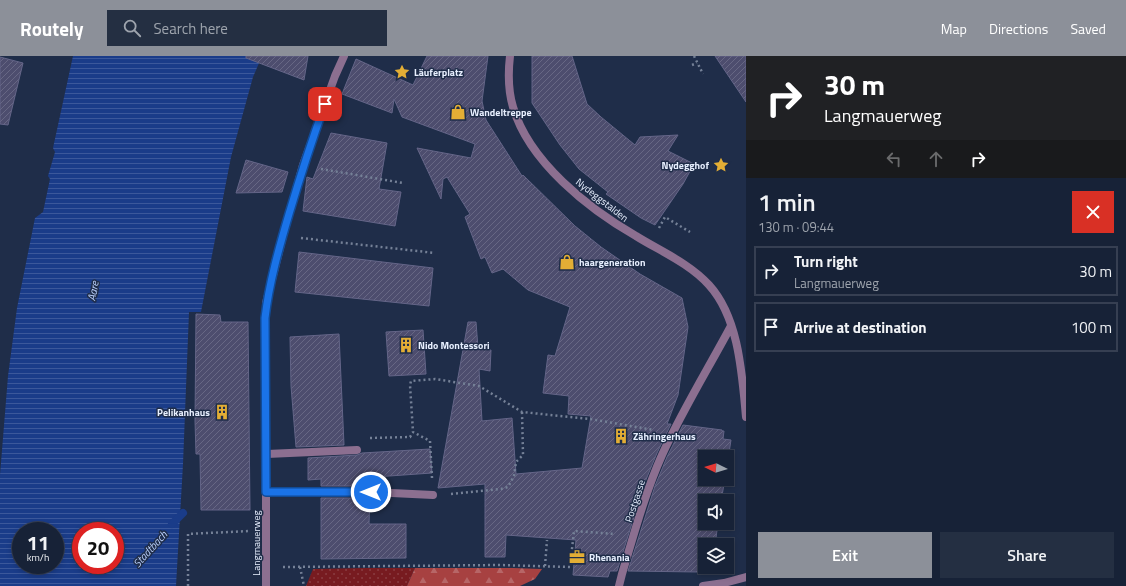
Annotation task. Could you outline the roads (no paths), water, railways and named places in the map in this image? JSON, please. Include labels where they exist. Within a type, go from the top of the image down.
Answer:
[{"type":"street","name":"Langmauerweg","points":[[266,586],[266,303],[282,236],[303,166],[335,76],[344,56]]},
{"type":"street","name":"Nydeggstalden","points":[[510,56],[508,78],[517,119],[536,152],[552,172],[585,202],[626,231],[696,273],[709,285],[721,303],[731,326],[741,367],[746,417]]},
{"type":"street","name":"Postgasse","points":[[619,586],[652,482],[675,430],[731,326]]},
{"type":"street","points":[[267,454],[357,450]]},
{"type":"street","points":[[266,492],[371,492],[433,495]]},
{"type":"street","points":[[703,586],[724,583],[746,577]]},
{"type":"water","name":"Aare","points":[[73,56],[262,56],[253,77],[231,157],[201,312],[189,312],[183,464],[176,586],[0,586],[0,475],[8,376],[17,308],[35,218],[43,212],[50,179],[48,176],[55,152],[53,148]]},
{"type":"waterway","name":"Stadtbach","points":[[172,524],[183,513]]},
{"type":"place","name":"Läuferplatz","points":[[402,72]]},
{"type":"place","name":"Wandeltreppe","points":[[458,112]]},
{"type":"place","name":"Nydegghof","points":[[721,165]]},
{"type":"place","name":"haargeneration","points":[[567,262]]},
{"type":"place","name":"Nido Montessori","points":[[406,345]]},
{"type":"place","name":"Pelikanhaus","points":[[222,412]]},
{"type":"place","name":"Zähringerhaus","points":[[621,436]]},
{"type":"place","name":"Rhenania","points":[[577,557]]}]
